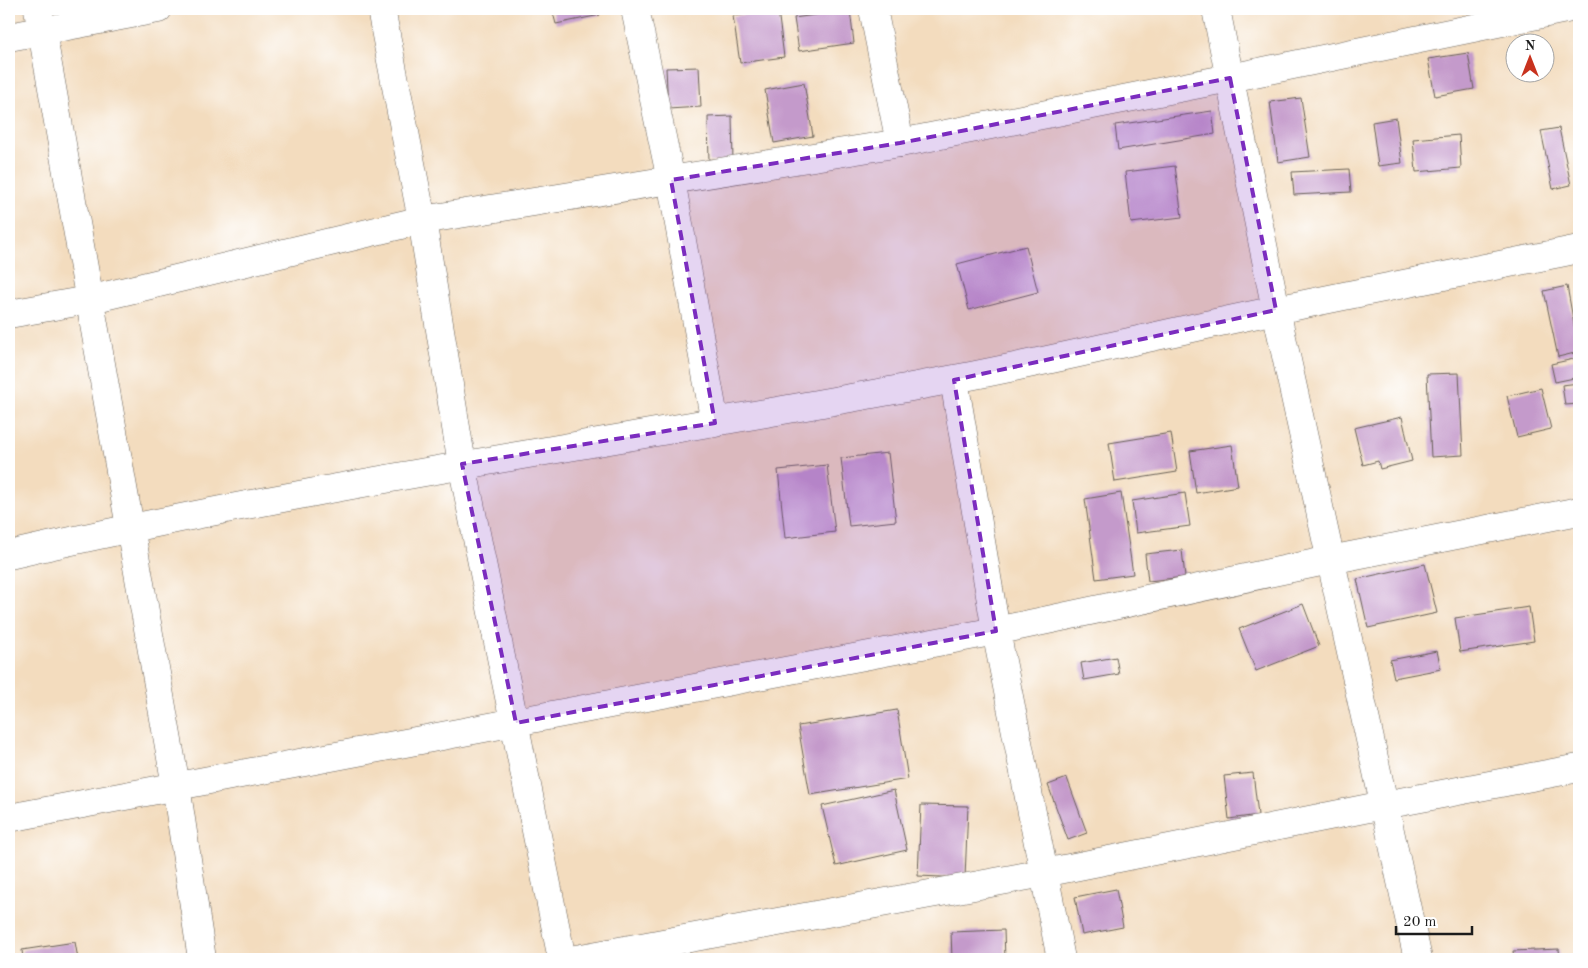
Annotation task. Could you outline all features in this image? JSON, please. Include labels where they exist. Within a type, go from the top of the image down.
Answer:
[{"type":"street","points":[[9,37],[40,19],[158,9]]},
{"type":"street","points":[[382,9],[422,220],[462,464],[516,723],[562,959]]},
{"type":"street","points":[[635,9],[672,180],[715,423]]},
{"type":"street","points":[[873,9],[900,143]]},
{"type":"street","points":[[1216,9],[1276,310],[1418,959]]},
{"type":"street","points":[[9,314],[88,300],[422,220],[900,143],[1566,9]]},
{"type":"street","points":[[40,19],[88,300],[176,786],[202,959]]},
{"type":"street","points":[[9,555],[129,527],[462,464],[715,423],[954,380],[1276,310],[1579,249]]},
{"type":"street","points":[[954,380],[996,631],[1061,959]]},
{"type":"street","points":[[9,818],[996,631],[1330,560],[1579,511]]},
{"type":"street","points":[[576,959],[1044,873],[1579,768]]},
{"type":"highlighted area","points":[[1230,78],[1276,310],[954,380],[996,631],[516,723],[462,464],[715,423],[671,180],[900,143]]},
{"type":"building","points":[[552,9],[599,9],[600,15],[556,24]]},
{"type":"building","points":[[778,10],[784,57],[740,63],[733,16]]},
{"type":"building","points":[[850,10],[854,43],[799,51],[794,18]]},
{"type":"building","points":[[1468,53],[1474,89],[1435,96],[1428,59]]},
{"type":"building","points":[[699,67],[701,107],[668,109],[666,68]]},
{"type":"building","points":[[804,83],[813,136],[774,143],[765,90]]},
{"type":"building","points":[[1301,98],[1310,157],[1278,162],[1270,102]]},
{"type":"building","points":[[1212,111],[1215,134],[1118,150],[1115,125]]},
{"type":"building","points":[[732,116],[733,162],[709,162],[708,117]]},
{"type":"building","points":[[1396,118],[1402,163],[1378,166],[1372,122]]},
{"type":"building","points":[[1559,128],[1571,185],[1553,189],[1541,131]]},
{"type":"building","points":[[1459,135],[1461,168],[1416,172],[1413,139]]},
{"type":"building","points":[[1175,166],[1182,217],[1131,223],[1125,172]]},
{"type":"building","points":[[1349,169],[1351,192],[1294,195],[1292,172]]},
{"type":"building","points":[[1026,246],[1038,292],[969,310],[957,264]]},
{"type":"building","points":[[1567,286],[1579,352],[1558,357],[1544,291]]},
{"type":"building","points":[[1578,358],[1579,377],[1555,382],[1551,364]]},
{"type":"building","points":[[1459,373],[1463,455],[1431,457],[1427,374]]},
{"type":"building","points":[[1579,383],[1579,404],[1565,405],[1562,385]]},
{"type":"building","points":[[1541,388],[1551,429],[1517,437],[1507,396]]},
{"type":"building","points":[[1402,417],[1412,461],[1380,469],[1378,461],[1363,465],[1354,428]]},
{"type":"building","points":[[1171,433],[1177,472],[1115,482],[1109,443]]},
{"type":"building","points":[[1232,445],[1238,486],[1196,493],[1190,451]]},
{"type":"building","points":[[888,453],[896,521],[849,526],[841,458]]},
{"type":"building","points":[[827,465],[835,532],[785,538],[778,470]]},
{"type":"building","points":[[1121,493],[1133,574],[1096,579],[1085,499]]},
{"type":"building","points":[[1185,493],[1190,526],[1136,533],[1132,501]]},
{"type":"building","points":[[1182,550],[1185,577],[1148,581],[1145,554]]},
{"type":"building","points":[[1425,564],[1437,613],[1368,628],[1357,579]]},
{"type":"building","points":[[1303,604],[1319,646],[1256,671],[1239,629]]},
{"type":"building","points":[[1529,607],[1534,641],[1460,652],[1455,618]]},
{"type":"building","points":[[1437,651],[1441,669],[1394,678],[1390,660]]},
{"type":"building","points":[[1116,657],[1119,674],[1084,680],[1081,663]]},
{"type":"building","points":[[897,710],[908,779],[810,795],[798,726]]},
{"type":"building","points":[[1253,773],[1258,815],[1229,819],[1224,776]]},
{"type":"building","points":[[1067,778],[1087,833],[1068,840],[1048,785]]},
{"type":"building","points":[[894,790],[907,850],[836,866],[822,806]]},
{"type":"building","points":[[921,805],[968,806],[965,878],[918,876]]},
{"type":"building","points":[[1116,889],[1123,927],[1082,935],[1075,897]]},
{"type":"building","points":[[1004,930],[1005,959],[952,959],[951,932]]},
{"type":"building","points":[[75,942],[78,959],[23,959],[22,950]]},
{"type":"building","points":[[1559,949],[1560,959],[1514,959],[1513,951]]}]
